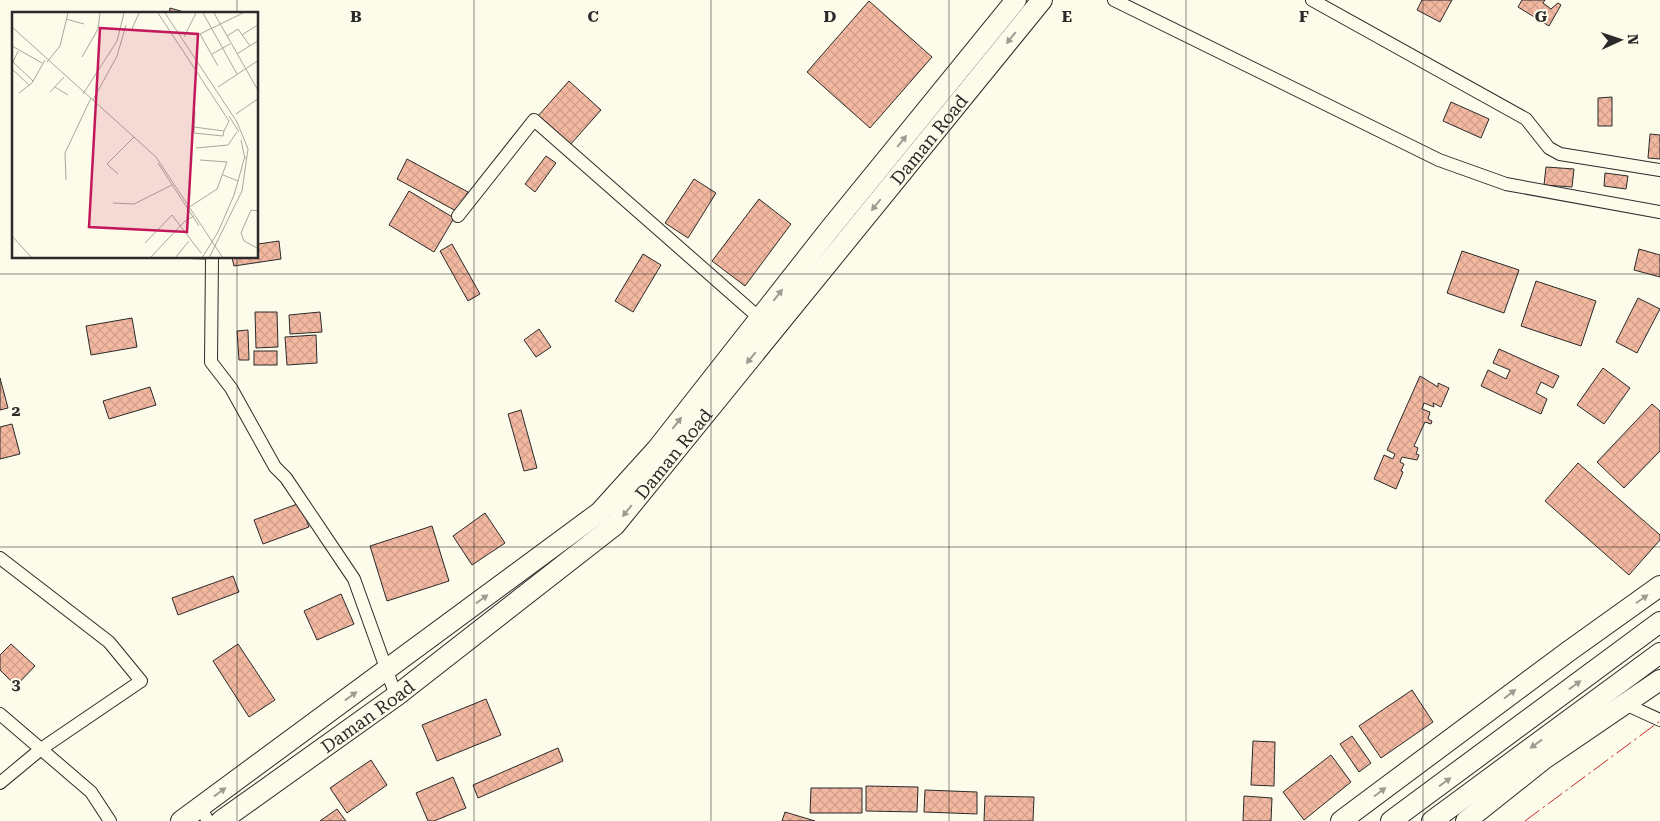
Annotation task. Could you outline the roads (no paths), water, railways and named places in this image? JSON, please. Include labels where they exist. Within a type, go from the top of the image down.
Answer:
[{"type":"main road","points":[[181,821],[204,814],[387,669],[600,512],[767,324],[1016,0]]},
{"type":"main road","name":"Daman Road","points":[[222,821],[396,696],[615,525],[767,324],[1042,0]]},
{"type":"main road","points":[[1341,821],[1569,651],[1660,586]]},
{"type":"main road","points":[[1391,821],[1660,622]]},
{"type":"main road","points":[[1432,821],[1660,653]]},
{"type":"main road","points":[[1466,821],[1544,759],[1660,680]]},
{"type":"street","points":[[1114,0],[1439,160],[1506,184],[1660,212]]},
{"type":"street","points":[[1312,0],[1526,119],[1549,148],[1560,154],[1660,170]]},
{"type":"street","points":[[458,216],[534,120],[767,324]]},
{"type":"street","points":[[212,259],[211,362],[231,388],[275,467],[286,478],[354,579],[396,696]]},
{"type":"street","points":[[0,558],[109,642],[140,681],[41,749],[0,783]]},
{"type":"street","points":[[1625,704],[1660,720]]},
{"type":"street","points":[[0,714],[92,792],[110,821]]}]
